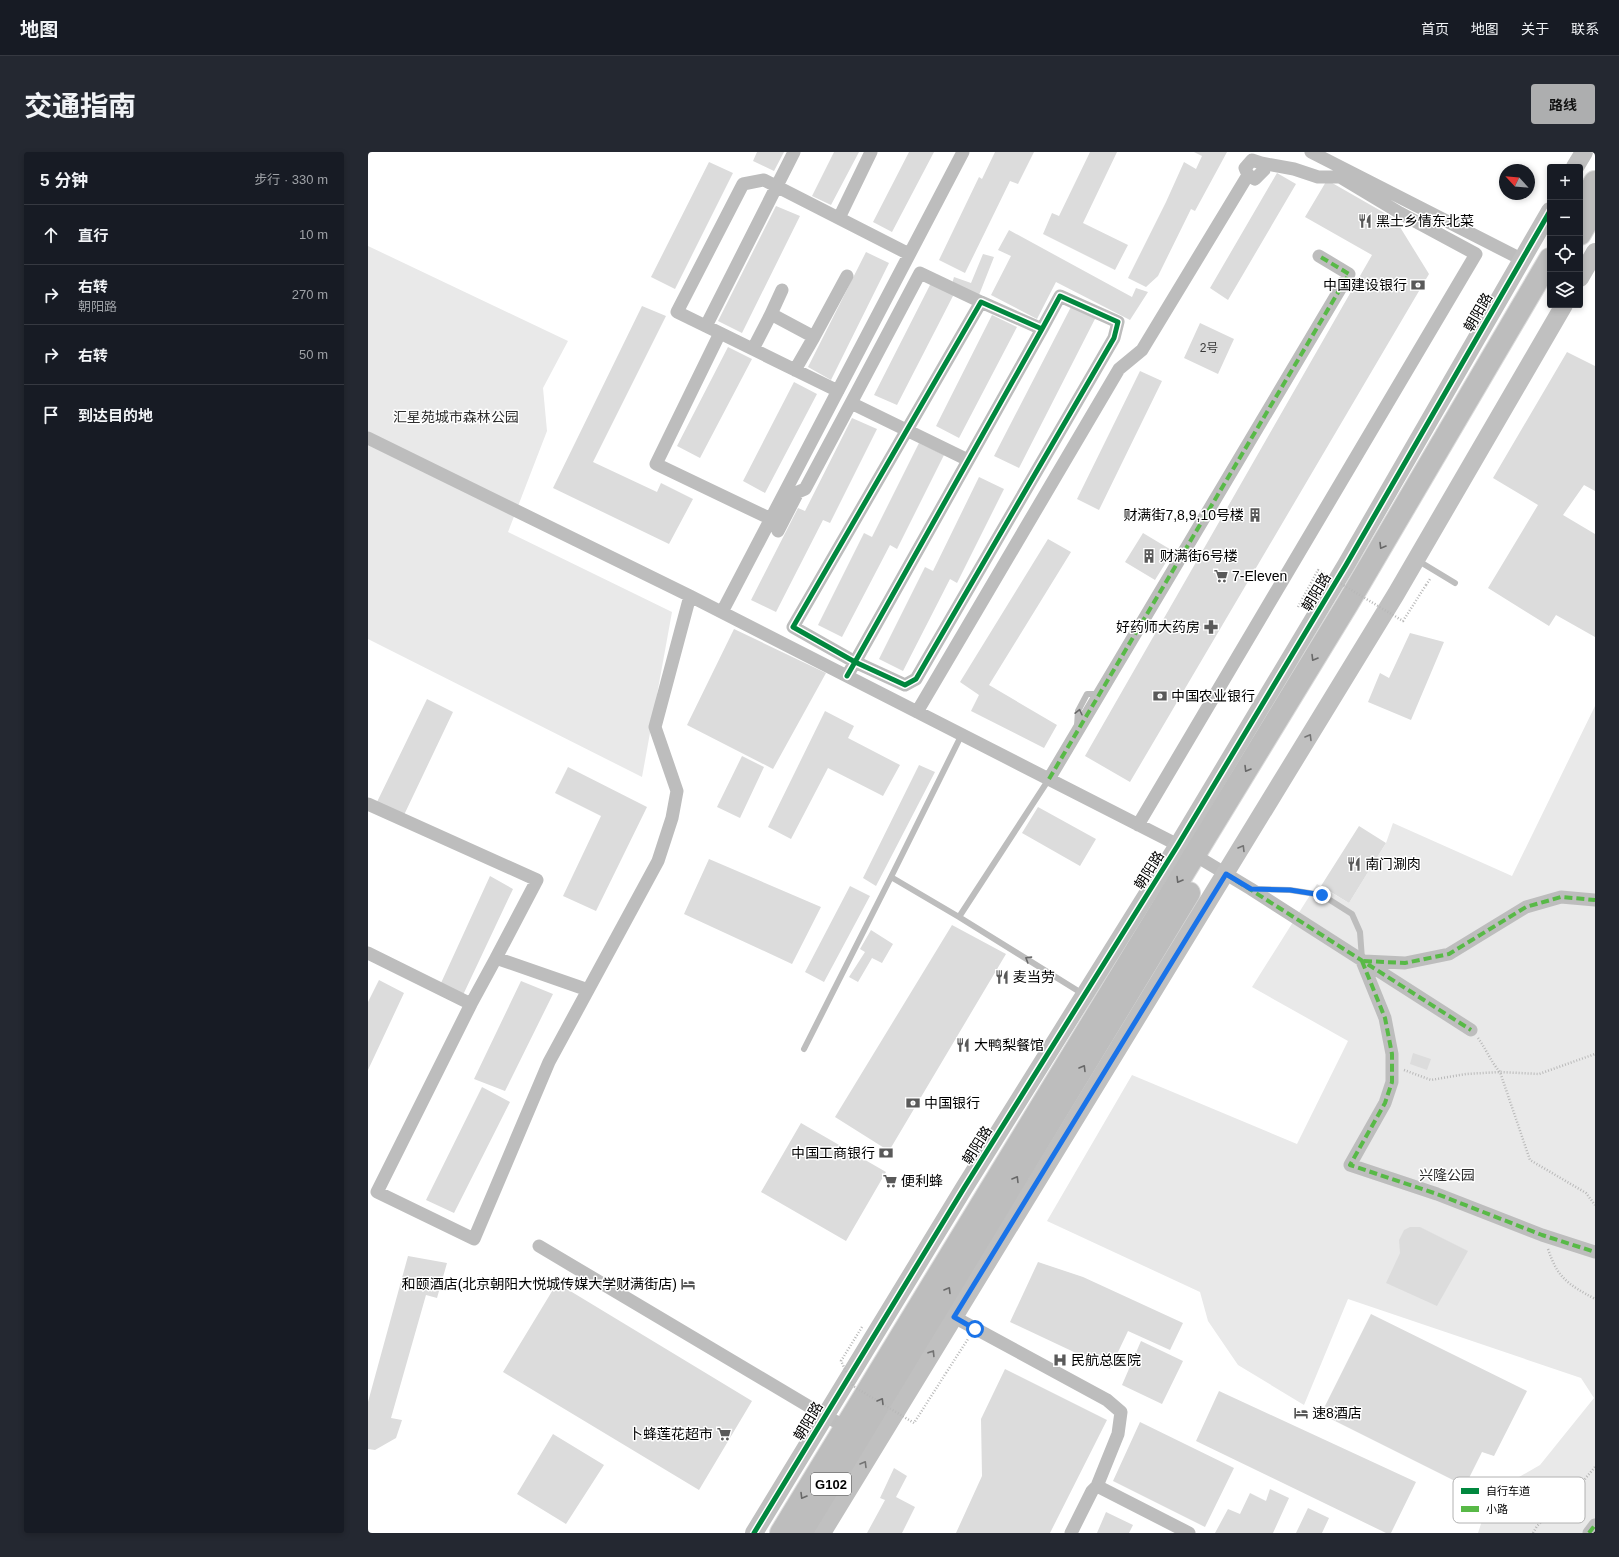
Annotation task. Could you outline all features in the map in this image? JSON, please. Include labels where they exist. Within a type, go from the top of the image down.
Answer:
[{"type":"highway","points":[[1583,202],[1595,182]]},
{"type":"highway","points":[[1583,229],[1595,208]]},
{"type":"highway","name":"朝阳路","points":[[800,1533],[861,1435],[1193,854],[1412,496],[1547,264]]},
{"type":"highway","name":"朝阳路","points":[[1193,854],[1361,610],[1547,290]]},
{"type":"highway","name":"朝阳路","points":[[781,1533],[861,1435]]},
{"type":"street","points":[[706,326],[794,152]]},
{"type":"street","points":[[838,218],[872,152]]},
{"type":"street","points":[[722,612],[963,152]]},
{"type":"street","points":[[1311,152],[1523,260]]},
{"type":"street","points":[[1577,164],[1584,152]]},
{"type":"street","points":[[918,712],[1119,369],[1142,350],[1248,175],[1246,168],[1252,160],[1294,169],[1318,177],[1340,177],[1400,213],[1476,254],[1138,825]]},
{"type":"street","points":[[838,391],[677,312],[743,184],[764,180],[909,254]]},
{"type":"street","name":"朝阳路","points":[[754,1533],[964,1188],[1085,995],[1193,854],[1346,565],[1547,216]]},
{"type":"street","points":[[1583,273],[1595,252]]},
{"type":"street","points":[[1049,779],[1350,274],[1319,256]]},
{"type":"street","points":[[778,532],[798,492],[805,489],[920,273],[1042,329]]},
{"type":"street","points":[[795,370],[847,276]]},
{"type":"street","points":[[753,349],[782,290]]},
{"type":"street","points":[[847,676],[855,662],[968,460],[1042,329],[1060,296],[1118,322],[1114,338],[916,679],[906,685],[855,662],[793,627],[981,302]]},
{"type":"street","name":"朝阳路","points":[[822,1533],[861,1435],[954,1317],[1226,874],[1416,559],[1562,308]]},
{"type":"street","points":[[771,314],[814,337]]},
{"type":"street","points":[[720,333],[656,464],[771,519]]},
{"type":"street","points":[[851,403],[968,460]]},
{"type":"street","points":[[368,438],[722,612],[1193,854],[1251,889],[1472,1030]]},
{"type":"street","points":[[368,804],[537,880],[373,1190],[474,1239],[548,1062],[658,861],[672,818],[677,792],[655,728],[690,596]]},
{"type":"street","points":[[1362,960],[1405,963],[1449,954],[1526,907],[1561,897],[1595,900]]},
{"type":"street","points":[[368,953],[471,1004]]},
{"type":"street","points":[[496,958],[588,990]]},
{"type":"street","points":[[1362,960],[1384,1018],[1392,1054],[1392,1082],[1385,1103],[1350,1166],[1437,1194],[1542,1235],[1595,1252]]},
{"type":"street","points":[[539,1246],[825,1416],[861,1435]]},
{"type":"street","points":[[954,1317],[1107,1400],[1120,1412],[1118,1434],[1097,1486],[1092,1491],[1071,1533]]},
{"type":"street","points":[[1097,1486],[1189,1533]]},
{"type":"street","points":[[1589,1533],[1595,1525]]},
{"type":"lane","points":[[1416,559],[1455,583]]},
{"type":"lane","points":[[804,1049],[962,734]]},
{"type":"lane","points":[[959,917],[1049,779]]},
{"type":"lane","points":[[891,877],[1085,995]]},
{"type":"lane","points":[[1251,889],[1290,890],[1322,895],[1352,914],[1360,932],[1362,960]]},
{"type":"path","points":[[1298,607],[1318,570],[1403,620],[1426,585]]},
{"type":"path","points":[[1472,1030],[1488,1052],[1493,1065],[1500,1072],[1530,1160],[1586,1193],[1595,1205]]},
{"type":"path","points":[[1392,1066],[1431,1080],[1466,1074],[1500,1072],[1539,1074],[1595,1054]]},
{"type":"path","points":[[1542,1235],[1553,1264],[1568,1284],[1595,1299]]},
{"type":"path","points":[[862,1327],[841,1361],[853,1386],[914,1423],[975,1329]]},
{"type":"path","points":[[1585,1479],[1595,1467]]},
{"type":"path","points":[[1533,1533],[1540,1523]]},
{"type":"green space","name":"汇星苑城市森林公园","points":[[368,246],[568,341],[543,388],[547,431],[508,532],[672,612],[642,777],[368,639]]},
{"type":"green space","name":"兴隆公园","points":[[1595,706],[1595,1533],[1478,1533],[1481,1523],[1585,1523],[1585,1477],[1519,1477],[1540,1465],[1594,1398],[1581,1378],[1348,1299],[1304,1405],[1238,1365],[1208,1321],[1200,1292],[1047,1221],[1132,1075],[1297,1144],[1348,1041],[1252,987],[1317,884],[1349,903],[1386,843],[1393,823],[1512,876]]},
{"type":"building","points":[[757,152],[784,152],[774,171],[753,161]]},
{"type":"building","points":[[834,152],[859,152],[831,205],[812,196]]},
{"type":"building","points":[[909,152],[934,152],[892,232],[873,222]]},
{"type":"building","points":[[995,152],[1034,152],[1018,184],[1010,181],[965,273],[939,260],[979,177],[982,179]]},
{"type":"building","points":[[1090,152],[1117,152],[1083,223],[1128,245],[1115,270],[1043,234],[1052,213],[1059,216]]},
{"type":"building","points":[[1194,152],[1227,152],[1195,211],[1191,209],[1158,276],[1146,287],[1128,278],[1184,162],[1196,169],[1202,156]]},
{"type":"building","points":[[709,162],[733,173],[675,289],[651,277]]},
{"type":"building","points":[[1277,173],[1296,184],[1228,300],[1210,288]]},
{"type":"building","name":"财满街7,8,9,10号楼","points":[[1327,180],[1395,219],[1429,274],[1130,782],[1085,756],[1372,255],[1305,217]]},
{"type":"building","points":[[776,206],[800,216],[742,333],[718,321]]},
{"type":"building","points":[[1009,230],[1132,297],[1136,288],[1148,292],[1130,320],[1056,282],[1037,319],[991,295],[1011,256],[998,250]]},
{"type":"building","points":[[866,252],[889,263],[831,380],[808,367]]},
{"type":"building","points":[[983,254],[994,257],[979,295],[952,284],[954,277],[971,283]]},
{"type":"building","points":[[931,283],[954,294],[897,405],[874,395]]},
{"type":"building","points":[[1073,303],[1097,315],[1019,468],[994,456]]},
{"type":"building","points":[[642,306],[666,316],[593,462],[657,492],[661,483],[693,499],[669,544],[553,488]]},
{"type":"building","points":[[992,315],[1017,327],[959,438],[936,426]]},
{"type":"building","points":[[1200,323],[1234,339],[1218,374],[1184,358]]},
{"type":"building","points":[[728,347],[752,359],[700,458],[677,446]]},
{"type":"building","points":[[1567,352],[1595,366],[1595,491],[1584,485],[1563,515],[1595,534],[1595,637],[1556,615],[1549,626],[1488,588],[1538,505],[1493,478]]},
{"type":"building","points":[[1140,371],[1162,381],[1099,510],[1077,499]]},
{"type":"building","points":[[794,382],[817,394],[765,493],[743,481]]},
{"type":"building","points":[[852,418],[877,429],[830,523],[823,520],[776,612],[751,600],[798,508],[805,511]]},
{"type":"building","points":[[919,443],[944,455],[897,549],[890,545],[842,637],[818,625],[864,533],[872,537]]},
{"type":"building","points":[[979,477],[1004,489],[957,583],[950,579],[903,671],[879,659],[925,567],[933,571]]},
{"type":"building","name":"财满街6号楼","points":[[1143,533],[1173,551],[1155,580],[1125,562]]},
{"type":"building","points":[[1048,539],[1071,552],[989,685],[1057,725],[1044,748],[971,711],[979,695],[960,682]]},
{"type":"building","points":[[734,629],[826,673],[773,769],[687,725]]},
{"type":"building","points":[[1410,633],[1444,642],[1411,720],[1368,702],[1380,673],[1389,678]]},
{"type":"building","points":[[427,699],[453,712],[404,815],[377,802]]},
{"type":"building","points":[[825,711],[854,726],[848,738],[900,765],[883,796],[828,768],[791,839],[768,827]]},
{"type":"building","points":[[742,756],[764,767],[740,818],[717,807]]},
{"type":"building","points":[[919,765],[935,772],[876,886],[863,878]]},
{"type":"building","points":[[568,767],[647,807],[596,911],[563,896],[601,816],[555,793]]},
{"type":"building","points":[[1038,807],[1096,839],[1080,866],[1022,833]]},
{"type":"building","name":"南门涮肉","points":[[1359,826],[1386,843],[1349,903],[1321,886]]},
{"type":"building","points":[[709,859],[821,907],[792,964],[684,914]]},
{"type":"building","points":[[490,876],[513,889],[463,995],[441,983]]},
{"type":"building","points":[[850,886],[870,896],[824,982],[805,972]]},
{"type":"building","points":[[952,925],[1006,954],[889,1151],[835,1117]]},
{"type":"building","points":[[871,930],[893,944],[882,963],[872,958],[858,982],[849,977],[865,952],[860,949]]},
{"type":"building","points":[[379,980],[404,993],[368,1070],[368,1002]]},
{"type":"building","points":[[521,981],[553,994],[505,1091],[474,1079]]},
{"type":"building","points":[[1413,1053],[1431,1059],[1427,1070],[1410,1064]]},
{"type":"building","points":[[482,1087],[510,1102],[454,1213],[426,1200]]},
{"type":"building","points":[[801,1123],[886,1172],[846,1241],[761,1192]]},
{"type":"building","points":[[1410,1227],[1420,1227],[1468,1251],[1437,1306],[1386,1283],[1400,1253],[1399,1240],[1404,1230]]},
{"type":"building","points":[[408,1256],[447,1263],[437,1298],[426,1295],[391,1418],[402,1420],[396,1438],[375,1450],[368,1449],[368,1402]]},
{"type":"building","points":[[1038,1262],[1083,1277],[1183,1323],[1170,1350],[1128,1331],[1110,1369],[1010,1322]]},
{"type":"building","points":[[557,1283],[752,1401],[699,1490],[503,1372]]},
{"type":"building","points":[[1371,1314],[1527,1391],[1494,1456],[1482,1452],[1470,1477],[1453,1477],[1453,1480],[1321,1414]]},
{"type":"building","points":[[1141,1341],[1183,1361],[1162,1404],[1122,1385]]},
{"type":"building","points":[[1005,1369],[1107,1420],[1050,1533],[956,1533],[982,1476],[981,1419]]},
{"type":"building","points":[[1219,1391],[1416,1482],[1391,1533],[1386,1533],[1196,1441]]},
{"type":"building","points":[[1140,1422],[1234,1468],[1205,1527],[1113,1481]]},
{"type":"building","points":[[553,1434],[604,1465],[566,1524],[517,1494]]},
{"type":"building","points":[[894,1468],[907,1476],[896,1497],[915,1507],[902,1533],[867,1533],[885,1500],[880,1498]]},
{"type":"building","points":[[1270,1489],[1289,1498],[1273,1533],[1215,1533],[1228,1509],[1240,1514],[1250,1493],[1266,1501]]},
{"type":"building","points":[[1308,1508],[1329,1518],[1322,1533],[1296,1533]]},
{"type":"building","points":[[1106,1512],[1133,1525],[1129,1533],[1097,1533]]},
{"type":"marked path","points":[[1049,779],[1349,274],[1319,256]]},
{"type":"marked path","points":[[1226,874],[1471,1030]]},
{"type":"marked path","points":[[1364,961],[1405,963],[1449,954],[1526,907],[1561,897],[1595,900]]},
{"type":"marked path","points":[[1362,961],[1385,1018],[1392,1054],[1392,1082],[1385,1103],[1350,1165],[1437,1194],[1542,1235],[1595,1252]]},
{"type":"marked path","points":[[1589,1533],[1595,1525]]},
{"type":"cycle path","points":[[754,1533],[964,1188],[1178,845],[1346,565],[1547,216]]},
{"type":"cycle path","points":[[847,676],[855,662],[1042,329],[1060,296],[1118,322],[1114,338],[916,679],[905,685],[855,662],[793,627],[981,302],[1042,329]]},
{"type":"place","name":"黑土乡情东北菜","points":[[1365,221]]},
{"type":"place","name":"中国建设银行","points":[[1418,285]]},
{"type":"place","name":"财满街7,8,9,10号楼","points":[[1255,515]]},
{"type":"place","name":"财满街6号楼","points":[[1149,556]]},
{"type":"place","name":"7-Eleven","points":[[1221,576]]},
{"type":"place","name":"好药师大药房","points":[[1211,627]]},
{"type":"place","name":"中国农业银行","points":[[1160,696]]},
{"type":"place","name":"南门涮肉","points":[[1354,864]]},
{"type":"place","name":"麦当劳","points":[[1002,977]]},
{"type":"place","name":"大鸭梨餐馆","points":[[963,1045]]},
{"type":"place","name":"中国银行","points":[[913,1103]]},
{"type":"place","name":"中国工商银行","points":[[886,1153]]},
{"type":"place","name":"便利蜂","points":[[890,1181]]},
{"type":"place","name":"和颐酒店(北京朝阳大悦城传媒大学财满街店)","points":[[688,1284]]},
{"type":"place","name":"民航总医院","points":[[1060,1360]]},
{"type":"place","name":"速8酒店","points":[[1301,1413]]},
{"type":"place","name":"卜蜂莲花超市","points":[[724,1434]]},
{"type":"route","points":[[975,1329],[954,1317],[1226,874],[1251,889],[1290,890],[1322,895]]}]
